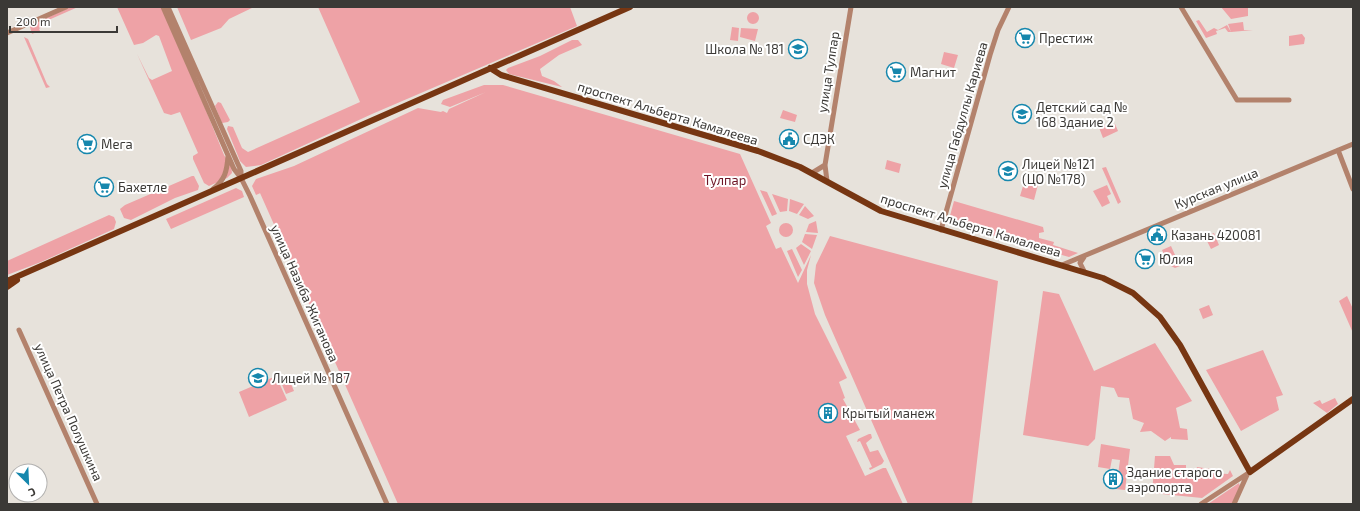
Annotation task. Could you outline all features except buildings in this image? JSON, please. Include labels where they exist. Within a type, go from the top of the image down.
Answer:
[{"type":"main road","points":[[7,284],[23,275],[241,178],[630,7]]},
{"type":"main road","name":"проспект Альберта Камалеева","points":[[490,68],[501,76],[758,151],[812,173],[881,211],[1104,278],[1132,293],[1160,317],[1180,345],[1249,473]]},
{"type":"main road","points":[[7,277],[23,275]]},
{"type":"main road","points":[[1249,473],[1353,399]]},
{"type":"street","points":[[7,33],[66,7]]},
{"type":"street","points":[[163,7],[236,173],[241,178]]},
{"type":"street","points":[[168,7],[241,171],[241,178]]},
{"type":"street","name":"улица Тулпар","points":[[827,181],[825,165],[851,7]]},
{"type":"street","name":"улица Габдуллы Кариева","points":[[941,230],[990,54],[998,30],[1009,7]]},
{"type":"street","points":[[1181,7],[1237,100],[1289,100]]},
{"type":"street","name":"Курская улица","points":[[1062,265],[1147,228],[1353,144]]},
{"type":"street","points":[[1338,150],[1353,189]]},
{"type":"street","points":[[206,194],[222,182],[227,168],[228,155]]},
{"type":"street","points":[[812,173],[825,165]]},
{"type":"street","name":"улица Назиба Жиганова","points":[[241,178],[387,504]]},
{"type":"street","points":[[1084,271],[1080,261],[1088,254]]},
{"type":"street","name":"улица Петра Полушкина","points":[[19,330],[97,504]]},
{"type":"street","points":[[1201,504],[1249,473]]},
{"type":"street","points":[[1234,504],[1249,473]]},
{"type":"green space","points":[[71,7],[78,7],[44,22],[43,26],[39,29],[40,31],[32,34],[30,27],[33,24]]},
{"type":"green space","points":[[117,7],[161,7],[224,155],[231,166],[232,173],[227,178],[209,186],[204,183],[193,159],[193,156],[198,153],[180,112],[171,115],[164,113],[137,54],[149,78],[152,80],[172,71],[159,36],[156,35],[143,43],[134,45]]},
{"type":"green space","points":[[177,7],[254,7],[229,19],[221,28],[191,40]]},
{"type":"green space","points":[[318,7],[570,7],[577,26],[372,114],[261,165],[246,167],[240,161],[227,129],[228,126],[233,127],[242,148],[248,152],[360,102]]},
{"type":"green space","points":[[1221,7],[1248,7],[1248,16],[1231,19]]},
{"type":"green space","points":[[753,12],[757,14],[759,18],[757,22],[753,24],[749,22],[747,18],[749,14]]},
{"type":"green space","points":[[1199,20],[1207,32],[1214,28],[1218,30],[1227,25],[1231,32],[1228,32],[1225,28],[1216,31],[1217,34],[1206,38],[1196,21]]},
{"type":"green space","points":[[1243,22],[1244,30],[1253,30],[1231,32],[1228,24]]},
{"type":"green space","points":[[732,27],[739,28],[738,41],[730,40]]},
{"type":"green space","points":[[741,28],[758,29],[755,41],[740,37]]},
{"type":"green space","points":[[1302,34],[1305,38],[1304,44],[1289,46],[1289,36]]},
{"type":"green space","points":[[24,37],[28,39],[47,84],[50,87],[46,88]]},
{"type":"green space","points":[[572,40],[578,40],[582,45],[559,55],[540,69],[542,76],[554,81],[562,87],[509,74],[506,70],[540,56]]},
{"type":"green space","points":[[944,52],[958,55],[954,68],[941,64]]},
{"type":"green space","name":"Тулпар","points":[[484,85],[503,85],[740,154],[771,223],[766,226],[776,249],[781,247],[798,283],[811,255],[807,270],[807,284],[815,314],[847,378],[839,382],[845,398],[843,399],[860,430],[846,436],[865,476],[886,468],[903,504],[398,504],[260,193],[443,111],[447,113],[449,109],[486,92],[450,107],[441,104],[443,100]]},
{"type":"green space","points":[[218,102],[221,103],[230,120],[228,122],[222,123],[215,106]]},
{"type":"green space","points":[[418,108],[441,112],[256,195],[252,186],[256,179],[294,166]]},
{"type":"green space","points":[[783,110],[797,115],[795,122],[780,118]]},
{"type":"green space","points":[[1103,122],[1106,128],[1115,124],[1118,131],[1103,138],[1098,125]]},
{"type":"green space","points":[[887,160],[901,164],[899,173],[885,169]]},
{"type":"green space","points":[[1106,167],[1121,202],[1118,204],[1102,168]]},
{"type":"green space","points":[[1027,173],[1040,177],[1034,200],[1020,196]]},
{"type":"green space","points":[[194,176],[199,186],[198,190],[175,198],[131,220],[124,218],[120,209],[125,205]]},
{"type":"green space","points":[[1107,185],[1111,194],[1107,196],[1110,203],[1102,207],[1093,191]]},
{"type":"green space","points":[[236,188],[242,191],[244,197],[171,229],[166,219]]},
{"type":"green space","points":[[760,190],[767,192],[777,214],[772,216]]},
{"type":"green space","points":[[772,194],[788,199],[787,211],[780,212]]},
{"type":"green space","points":[[790,199],[804,204],[797,214],[789,211]]},
{"type":"green space","points":[[954,201],[1043,227],[1044,232],[1039,233],[1039,238],[1054,242],[1053,245],[1078,253],[1069,257],[948,223]]},
{"type":"green space","points":[[805,206],[814,216],[808,219],[799,215]]},
{"type":"green space","points":[[109,215],[114,217],[116,222],[114,229],[41,262],[7,275],[7,261]]},
{"type":"green space","points":[[816,221],[818,233],[806,232],[809,224]]},
{"type":"green space","points":[[786,223],[791,225],[793,230],[791,235],[786,237],[781,235],[779,230],[781,225]]},
{"type":"green space","points":[[1214,233],[1219,245],[1211,249],[1205,237]]},
{"type":"green space","points":[[805,234],[817,235],[812,249],[802,242]]},
{"type":"green space","points":[[830,236],[998,281],[972,504],[908,504],[825,315],[814,283],[816,265]]},
{"type":"green space","points":[[801,244],[811,251],[804,265],[796,248]]},
{"type":"green space","points":[[1171,246],[1180,266],[1175,268],[1169,265],[1162,250]]},
{"type":"green space","points":[[792,249],[802,270],[798,277],[787,251]]},
{"type":"green space","points":[[1043,291],[1059,294],[1094,371],[1155,343],[1192,401],[1176,408],[1180,428],[1187,429],[1188,440],[1171,439],[1171,437],[1165,441],[1151,431],[1140,432],[1144,423],[1133,419],[1129,398],[1118,397],[1114,388],[1101,386],[1095,439],[1088,446],[1023,435]]},
{"type":"green space","points":[[1347,296],[1353,309],[1353,333],[1339,301]]},
{"type":"green space","points":[[1209,305],[1213,315],[1203,319],[1199,309]]},
{"type":"green space","points":[[1263,350],[1283,395],[1276,397],[1279,410],[1241,431],[1206,370]]},
{"type":"green space","points":[[276,376],[287,400],[249,417],[239,392]]},
{"type":"green space","points":[[288,377],[294,391],[286,394],[280,380]]},
{"type":"green space","points":[[1335,398],[1338,404],[1327,413],[1313,403],[1320,400],[1322,404]]},
{"type":"green space","points":[[871,434],[872,438],[866,443],[870,452],[878,450],[884,461],[882,464],[870,470],[869,468],[872,467],[860,441],[857,442],[858,439]]},
{"type":"green space","points":[[1101,444],[1130,449],[1125,490],[1116,489],[1120,460],[1112,459],[1110,469],[1098,467]]},
{"type":"green space","points":[[1155,456],[1170,456],[1174,465],[1186,465],[1186,470],[1196,471],[1197,467],[1211,469],[1212,473],[1228,474],[1230,470],[1233,476],[1202,498],[1152,493]]},
{"type":"green space","points":[[1239,483],[1240,486],[1232,504],[1208,504]]},
{"type":"place","name":"Престиж","points":[[1025,38]]},
{"type":"place","name":"Школа № 181","points":[[798,49]]},
{"type":"place","name":"Магнит","points":[[896,72]]},
{"type":"place","name":"Детский сад № 168 Здание 2","points":[[1022,114]]},
{"type":"place","name":"СДЭК","points":[[789,139]]},
{"type":"place","name":"Мега","points":[[87,144]]},
{"type":"place","name":"Лицей №121 (ЦО №178)","points":[[1008,171]]},
{"type":"place","name":"Бахетле","points":[[104,187]]},
{"type":"place","name":"Казань 420081","points":[[1157,235]]},
{"type":"place","name":"Юлия","points":[[1145,259]]},
{"type":"place","name":"Лицей № 187","points":[[258,378]]},
{"type":"place","name":"Крытый манеж","points":[[828,413]]},
{"type":"place","name":"Здание старого аэропорта","points":[[1113,479]]}]
